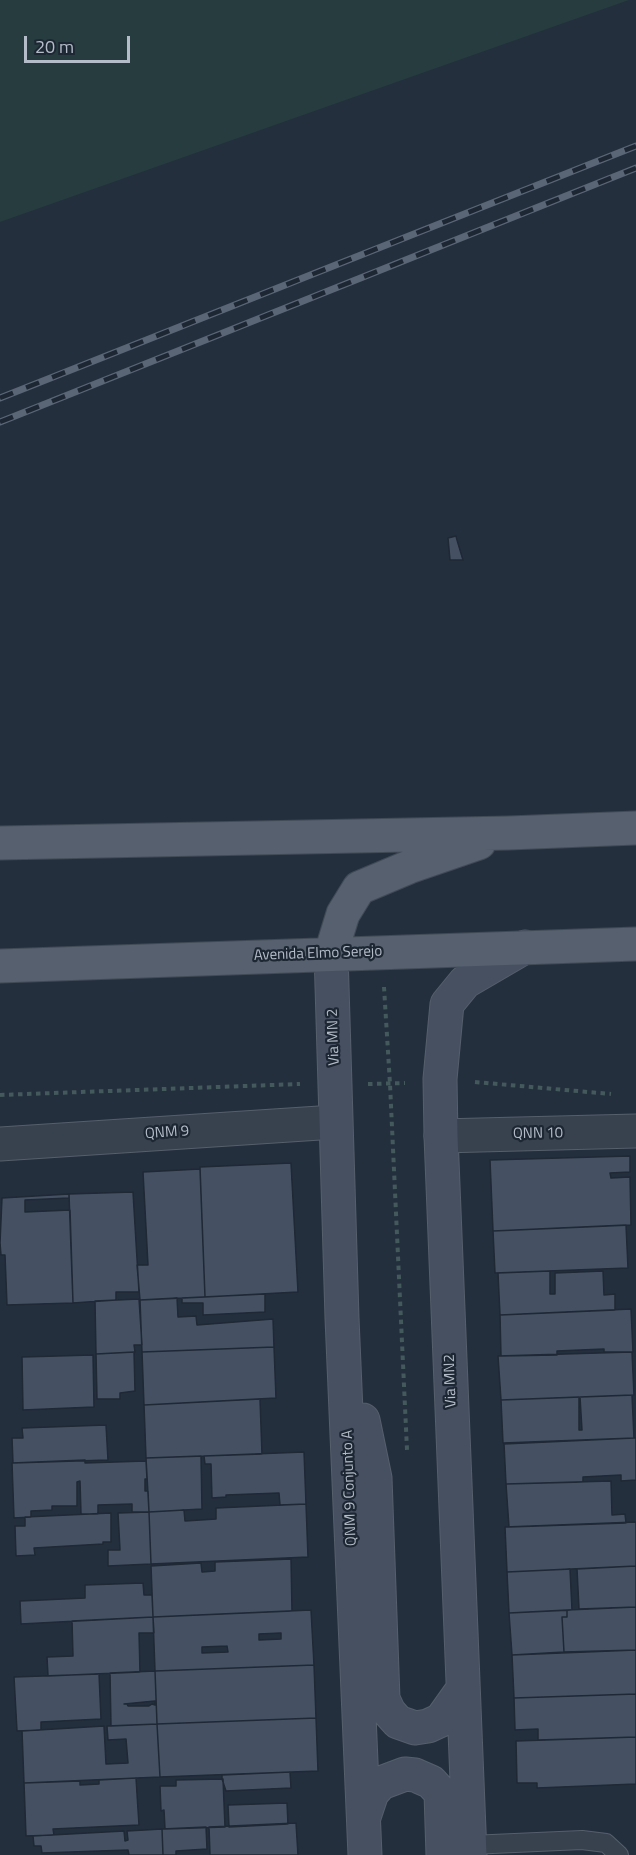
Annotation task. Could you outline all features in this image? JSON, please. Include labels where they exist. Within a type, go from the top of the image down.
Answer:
[{"type":"main road","points":[[0,843],[509,833],[636,828]]},
{"type":"main road","points":[[331,953],[343,914],[359,888],[409,867],[509,833]]},
{"type":"main road","name":"Avenida Elmo Serejo","points":[[0,966],[381,951],[636,944]]},
{"type":"main road","name":"Via MN2","points":[[461,1852],[463,1689],[441,1136],[441,1079],[447,1004],[465,982],[525,947]]},
{"type":"main road","name":"Via MN 2","points":[[331,953],[335,1122]]},
{"type":"main road","name":"QNM 9 Conjunto A","points":[[335,1122],[365,1855]]},
{"type":"main road","points":[[342,1318],[375,1478],[383,1700],[389,1712],[398,1722],[415,1728],[428,1726],[441,1720],[463,1689]]},
{"type":"main road","points":[[364,1818],[372,1793],[381,1783],[405,1774],[415,1775],[431,1782],[441,1793],[461,1852]]},
{"type":"street","name":"QNM 9","points":[[0,1144],[335,1122]]},
{"type":"street","name":"QNN 10","points":[[441,1136],[636,1131]]},
{"type":"lane","points":[[461,1852],[582,1840],[606,1843],[619,1855]]},
{"type":"path","points":[[381,951],[390,1084],[407,1451]]},
{"type":"green space","points":[[0,0],[629,0],[0,222]]},
{"type":"building","points":[[456,536],[463,560],[450,560],[448,538]]},
{"type":"building","points":[[630,1156],[630,1172],[610,1173],[611,1178],[630,1177],[631,1225],[493,1231],[490,1160]]},
{"type":"building","points":[[291,1163],[298,1292],[205,1297],[200,1167]]},
{"type":"building","points":[[200,1169],[205,1297],[140,1300],[137,1265],[148,1265],[143,1172]]},
{"type":"building","points":[[133,1192],[139,1292],[116,1292],[116,1300],[73,1303],[69,1194]]},
{"type":"building","points":[[69,1194],[69,1198],[25,1200],[25,1212],[70,1210],[73,1303],[7,1305],[5,1255],[1,1255],[0,1243],[2,1198]]},
{"type":"building","points":[[626,1225],[628,1268],[495,1273],[493,1231]]},
{"type":"building","points":[[550,1271],[550,1294],[555,1294],[555,1273],[603,1271],[604,1295],[615,1294],[615,1310],[500,1315],[498,1273]]},
{"type":"building","points":[[265,1294],[265,1312],[203,1315],[203,1303],[182,1303],[182,1298]]},
{"type":"building","points":[[177,1298],[178,1317],[196,1316],[197,1325],[273,1319],[274,1347],[142,1352],[140,1300]]},
{"type":"building","points":[[139,1299],[142,1345],[134,1345],[135,1352],[96,1354],[95,1301]]},
{"type":"building","points":[[631,1309],[633,1352],[604,1352],[604,1349],[557,1351],[557,1355],[501,1356],[500,1315]]},
{"type":"building","points":[[274,1347],[276,1398],[144,1405],[142,1352]]},
{"type":"building","points":[[134,1352],[135,1391],[120,1393],[120,1399],[97,1399],[96,1354]]},
{"type":"building","points":[[632,1352],[634,1395],[501,1400],[498,1356]]},
{"type":"building","points":[[93,1355],[94,1407],[23,1410],[22,1357]]},
{"type":"building","points":[[632,1395],[634,1438],[503,1443],[501,1400],[579,1397],[579,1430],[582,1430],[580,1397]]},
{"type":"building","points":[[260,1399],[262,1454],[146,1458],[144,1405]]},
{"type":"building","points":[[106,1425],[108,1460],[13,1463],[12,1438],[23,1438],[22,1428]]},
{"type":"building","points":[[636,1438],[636,1480],[621,1481],[621,1475],[583,1477],[583,1482],[506,1484],[504,1444]]},
{"type":"building","points":[[304,1452],[306,1504],[280,1505],[279,1493],[226,1495],[226,1497],[212,1498],[211,1464],[205,1464],[204,1456]]},
{"type":"building","points":[[201,1456],[202,1509],[149,1512],[146,1458]]},
{"type":"building","points":[[85,1460],[85,1463],[146,1461],[145,1491],[148,1491],[149,1512],[132,1512],[132,1504],[98,1505],[98,1514],[81,1514],[80,1481],[77,1482],[77,1506],[52,1506],[52,1510],[31,1511],[31,1517],[14,1518],[12,1463]]},
{"type":"building","points":[[611,1481],[612,1515],[625,1514],[626,1523],[509,1527],[506,1484]]},
{"type":"building","points":[[306,1504],[308,1557],[151,1564],[149,1512],[184,1510],[185,1521],[216,1519],[216,1508]]},
{"type":"building","points":[[149,1512],[151,1564],[108,1566],[108,1550],[120,1550],[118,1513]]},
{"type":"building","points":[[111,1513],[111,1542],[34,1548],[35,1555],[16,1556],[15,1526],[25,1526],[25,1517]]},
{"type":"building","points":[[636,1522],[636,1566],[507,1572],[505,1527]]},
{"type":"building","points":[[291,1559],[292,1611],[153,1617],[151,1566],[201,1563],[202,1572],[215,1571],[215,1562]]},
{"type":"building","points":[[636,1566],[636,1607],[579,1609],[577,1569]]},
{"type":"building","points":[[570,1569],[572,1610],[509,1613],[507,1572]]},
{"type":"building","points":[[143,1583],[144,1595],[152,1595],[153,1617],[21,1624],[20,1601],[85,1598],[85,1585]]},
{"type":"building","points":[[636,1607],[636,1650],[564,1652],[562,1617],[567,1617],[567,1610]]},
{"type":"building","points":[[311,1610],[314,1665],[155,1671],[153,1617]],"holes":[[[281,1633],[281,1639],[259,1640],[259,1634]],[[227,1646],[228,1652],[202,1653],[202,1647]]]},
{"type":"building","points":[[567,1610],[567,1617],[562,1617],[564,1652],[512,1655],[509,1613]]},
{"type":"building","points":[[153,1617],[154,1633],[139,1633],[140,1672],[48,1676],[47,1657],[73,1656],[72,1621]]},
{"type":"building","points":[[636,1650],[636,1694],[514,1698],[512,1655]]},
{"type":"building","points":[[314,1665],[316,1718],[157,1724],[155,1671]]},
{"type":"building","points":[[155,1671],[157,1724],[111,1726],[110,1673]],"holes":[[[155,1701],[155,1705],[128,1706],[124,1704]]]},
{"type":"building","points":[[99,1674],[101,1719],[41,1722],[41,1730],[17,1731],[14,1677]]},
{"type":"building","points":[[636,1694],[636,1737],[538,1740],[538,1729],[515,1730],[514,1698]]},
{"type":"building","points":[[316,1718],[318,1771],[160,1777],[157,1724]]},
{"type":"building","points":[[157,1724],[160,1777],[24,1783],[22,1731],[104,1726],[106,1764],[128,1763],[126,1739],[108,1740],[107,1726]]},
{"type":"building","points":[[636,1737],[636,1784],[537,1788],[537,1783],[517,1783],[516,1741]]},
{"type":"building","points":[[290,1772],[291,1788],[226,1791],[222,1779],[222,1775]]},
{"type":"building","points":[[136,1778],[139,1825],[53,1829],[54,1835],[26,1836],[24,1783],[80,1781],[80,1785],[99,1784],[99,1780]]},
{"type":"building","points":[[223,1779],[225,1827],[165,1829],[164,1810],[161,1811],[160,1786],[176,1786],[176,1780]]},
{"type":"building","points":[[287,1803],[288,1824],[229,1827],[228,1805]]},
{"type":"building","points":[[296,1823],[298,1855],[210,1855],[209,1827]]},
{"type":"building","points":[[206,1827],[207,1849],[176,1851],[176,1855],[163,1855],[162,1829]]},
{"type":"building","points":[[162,1829],[163,1855],[129,1855],[128,1850],[42,1853],[41,1846],[34,1846],[33,1836],[124,1831],[125,1841],[128,1840],[127,1831]]},
{"type":"railway","points":[[0,398],[636,146]]},
{"type":"railway","points":[[0,422],[636,168]]}]
